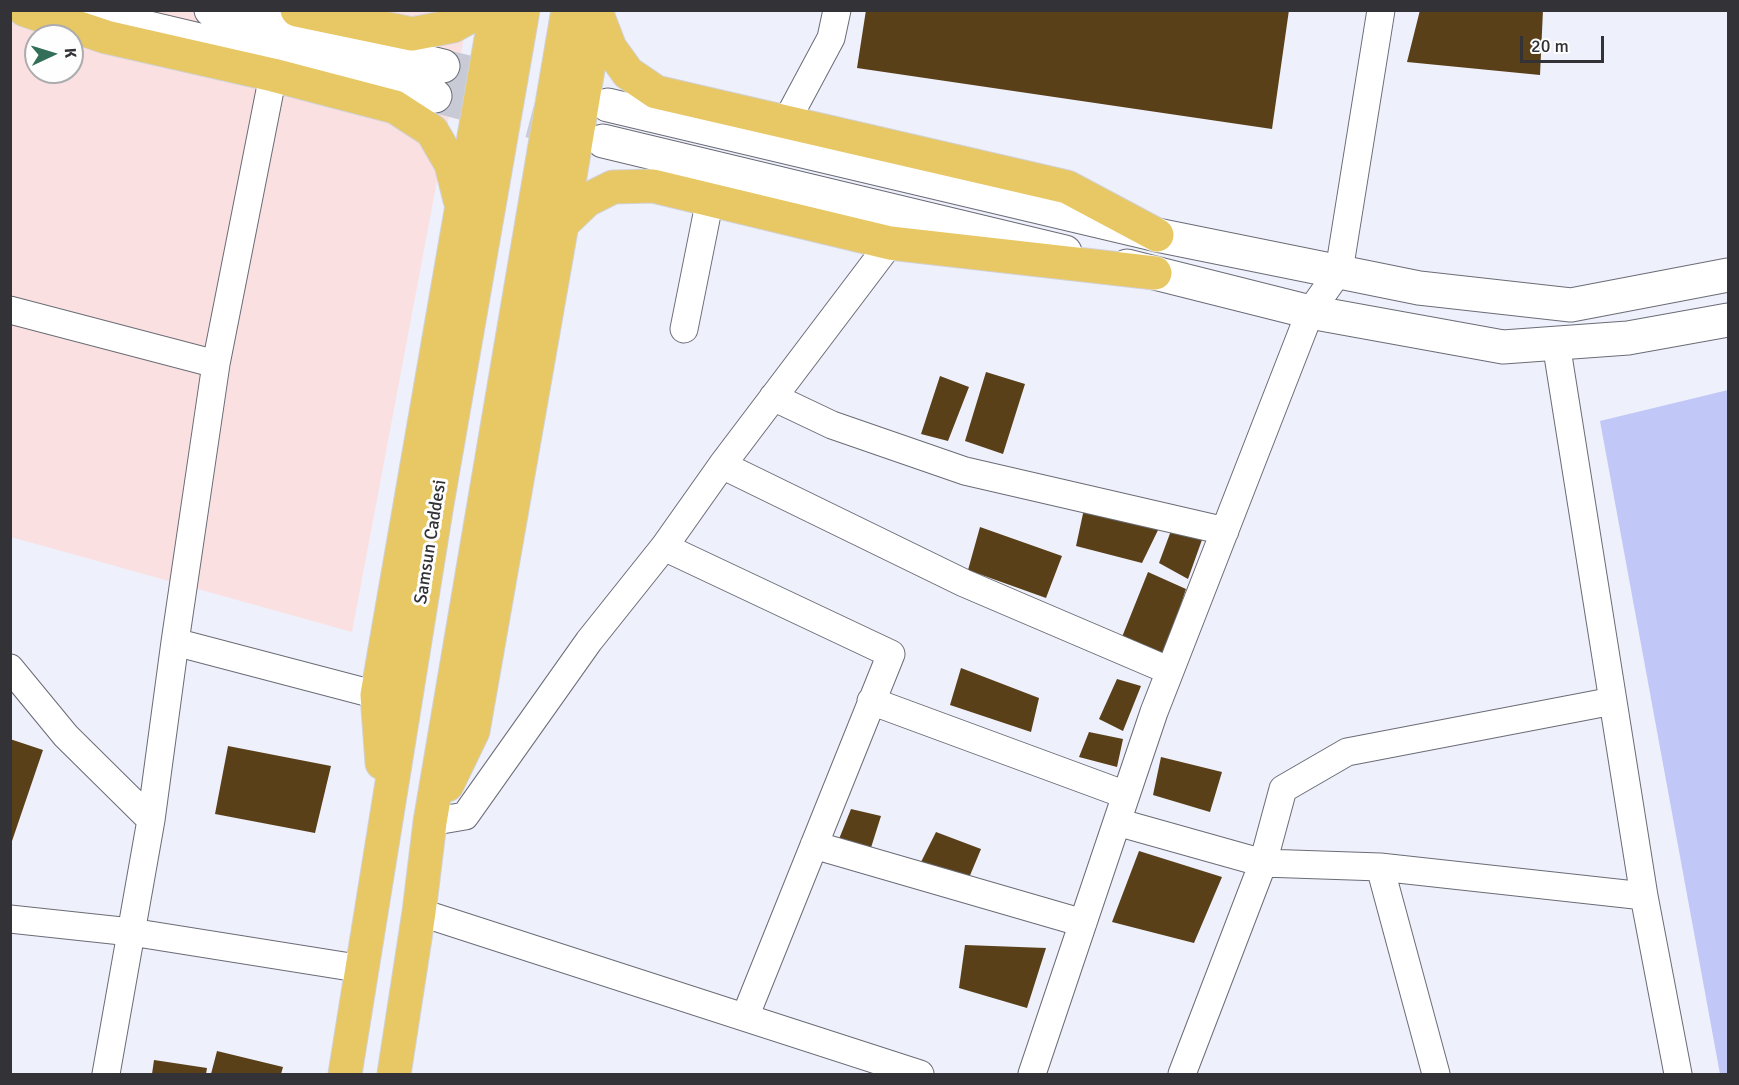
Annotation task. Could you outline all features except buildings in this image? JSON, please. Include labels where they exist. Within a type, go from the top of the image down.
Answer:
[{"type":"highway","points":[[25,10],[106,37],[273,75],[395,107],[432,131],[451,164],[462,207]]},
{"type":"highway","points":[[297,10],[412,34],[453,26],[482,10]]},
{"type":"highway","points":[[385,824],[377,695],[496,10]]},
{"type":"highway","name":"Samsun Caddesi","points":[[345,1074],[436,504],[523,10]]},
{"type":"highway","points":[[588,12],[628,73],[656,92],[1067,187],[1157,235]]},
{"type":"highway","points":[[430,822],[473,731],[562,224],[588,12]]},
{"type":"highway","points":[[394,1074],[419,912],[430,822],[588,12]]},
{"type":"highway","points":[[562,224],[587,200],[613,187],[653,186],[890,243],[1155,273]]},
{"type":"main road","points":[[74,10],[439,81],[211,10]]},
{"type":"main road","points":[[608,105],[1157,235],[1419,288],[1571,305],[1728,274]]},
{"type":"main road","points":[[603,141],[1310,312],[1503,347],[1628,338],[1728,320]]},
{"type":"street","points":[[786,122],[831,38],[837,10]]},
{"type":"street","points":[[1032,1074],[1170,671],[1310,312],[1339,271],[1381,10]]},
{"type":"street","points":[[106,1074],[151,820],[216,364],[273,75]]},
{"type":"street","points":[[684,329],[710,200]]},
{"type":"street","points":[[430,822],[465,816],[589,641],[664,547],[722,465],[890,243]]},
{"type":"street","points":[[10,310],[216,364]]},
{"type":"street","points":[[1556,343],[1644,896],[1678,1074]]},
{"type":"street","points":[[773,398],[832,425],[965,471],[1225,531]]},
{"type":"street","points":[[722,465],[964,583],[1170,671]]},
{"type":"street","points":[[664,547],[891,654],[745,1017]]},
{"type":"street","points":[[175,642],[377,695]]},
{"type":"street","points":[[10,668],[66,736],[151,820]]},
{"type":"street","points":[[871,701],[1126,795]]},
{"type":"street","points":[[1182,1074],[1263,863],[1283,789],[1347,752],[1613,701]]},
{"type":"street","points":[[1117,822],[1263,863],[1380,867],[1644,896]]},
{"type":"street","points":[[814,845],[1083,923]]},
{"type":"street","points":[[1380,867],[1436,1074]]},
{"type":"street","points":[[419,912],[920,1074]]},
{"type":"street","points":[[10,919],[131,932],[363,969]]},
{"type":"shaded area","points":[[10,11],[469,11],[352,632],[11,537]]},
{"type":"shaded area","points":[[1728,390],[1728,1074],[1720,1074],[1600,421]]},
{"type":"tunnel","points":[[443,66],[583,99]]},
{"type":"tunnel","points":[[435,96],[575,133]]}]
